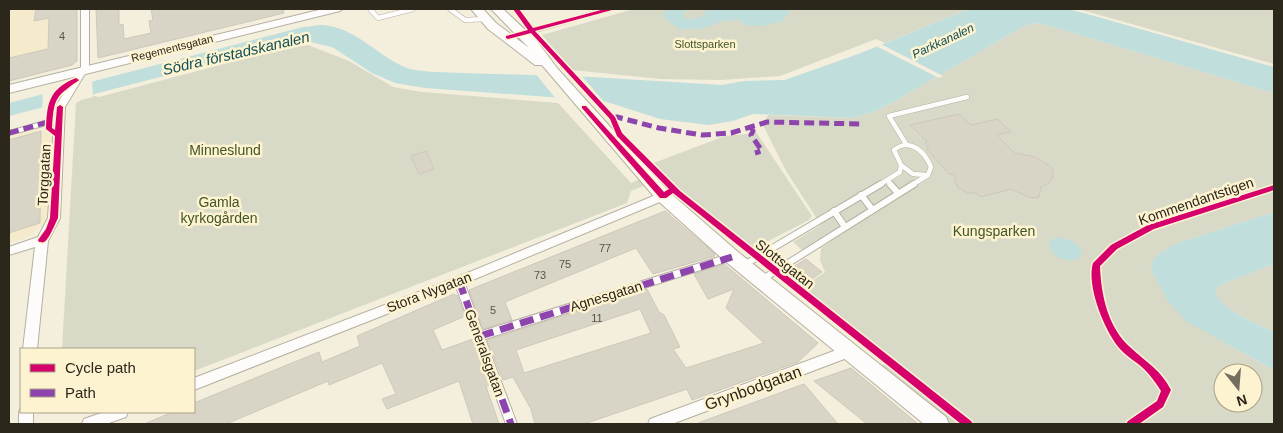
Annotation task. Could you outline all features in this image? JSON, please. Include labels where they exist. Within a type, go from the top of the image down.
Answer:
[{"type":"main road","name":"Regementsgatan","points":[[9,89],[316,11],[336,9]]},
{"type":"main road","points":[[497,9],[532,43],[552,71]]},
{"type":"main road","points":[[481,14],[552,71]]},
{"type":"main road","name":"Slottsgatan","points":[[552,71],[662,196],[738,261],[938,424]]},
{"type":"street","points":[[84,70],[85,9]]},
{"type":"street","points":[[508,37],[610,9]]},
{"type":"street","name":"Torggatan","points":[[30,348],[42,240],[52,225],[54,218],[60,107],[84,70]]},
{"type":"street","points":[[9,133],[59,119]]},
{"type":"street","name":"Stora Nygatan","points":[[195,384],[459,281],[662,196]]},
{"type":"street","points":[[9,251],[42,240]]},
{"type":"street","name":"Agnesgatan","points":[[480,336],[738,261]]},
{"type":"street","name":"Generalsgatan","points":[[459,281],[511,424]]},
{"type":"street","name":"Grynbodgatan","points":[[655,424],[850,351]]},
{"type":"street","points":[[89,424],[119,413]]},
{"type":"lane","points":[[370,9],[378,18],[413,9]]},
{"type":"lane","points":[[450,9],[467,22],[481,14]]},
{"type":"lane","points":[[906,144],[889,116],[967,97]]},
{"type":"lane","points":[[762,280],[928,175],[931,167],[928,159],[917,148],[906,144],[899,145],[894,150],[901,165],[913,174],[928,175]]},
{"type":"lane","points":[[738,261],[834,211],[887,180],[900,172],[901,165]]},
{"type":"lane","points":[[887,180],[898,193]]},
{"type":"lane","points":[[861,195],[872,209]]},
{"type":"lane","points":[[834,211],[845,227]]},
{"type":"shaded area","points":[[9,9],[75,9],[77,61],[72,65],[9,81]]},
{"type":"shaded area","points":[[34,130],[52,131],[49,218],[28,237],[9,243],[9,137]]},
{"type":"green space","name":"Slottsparken","points":[[634,9],[969,9],[885,43],[876,39],[780,76],[721,80],[661,79],[572,70],[542,35]]},
{"type":"green space","points":[[1078,9],[1274,9],[1274,64]]},
{"type":"green space","name":"Kungsparken","points":[[1034,23],[1274,93],[1274,212],[1175,244],[1227,344],[1261,363],[1213,363],[1213,413],[1263,413],[1263,364],[1274,370],[1274,424],[949,424],[881,368],[888,357],[802,288],[825,272],[820,260],[821,248],[833,240],[828,234],[802,250],[793,242],[821,225],[786,171],[763,125],[768,115],[853,118],[874,112],[1024,26]]},
{"type":"green space","name":"Gamla kyrkogården","points":[[308,45],[349,61],[393,87],[422,92],[558,103],[631,183],[657,171],[651,164],[725,136],[747,134],[754,129],[812,216],[809,220],[751,250],[664,178],[631,191],[627,203],[195,371],[195,348],[62,348],[76,103],[91,95],[99,97],[273,51]]},
{"type":"green space","points":[[1274,264],[1274,332],[1232,311],[1219,299],[1215,292],[1221,285]]},
{"type":"water","points":[[667,9],[692,9],[683,12],[684,18],[691,19],[701,17],[707,9],[790,10],[783,21],[762,26],[744,25],[740,20],[723,21],[702,29],[679,29],[662,16]]},
{"type":"water","points":[[969,9],[1068,9],[1091,15],[1274,67],[1274,93],[1034,23],[1024,26],[895,101],[874,112],[853,118],[753,114],[733,121],[709,125],[660,119],[604,101],[425,88],[395,83],[372,73],[332,47],[306,41],[9,116],[9,103],[317,25],[346,31],[396,63],[417,70],[591,77],[722,85],[744,81],[785,80],[861,53]]},
{"type":"water","points":[[1274,212],[1274,264],[1221,285],[1215,292],[1219,299],[1232,311],[1274,332],[1274,370],[1186,321],[1168,301],[1152,272],[1151,265],[1156,256],[1175,244]]},
{"type":"water","points":[[1057,238],[1075,243],[1082,252],[1079,258],[1065,260],[1056,256],[1050,249],[1049,244],[1053,239]]},
{"type":"pier","points":[[879,43],[943,76],[939,78],[874,45]]},
{"type":"pier","points":[[534,72],[580,74],[607,105],[557,100]]},
{"type":"pier","points":[[92,79],[93,97],[42,110],[43,91]]},
{"type":"building","points":[[36,9],[77,9],[77,61],[72,65],[9,81],[9,58],[48,49],[49,18],[34,21]]},
{"type":"building","points":[[96,9],[119,9],[119,25],[123,24],[124,39],[151,33],[149,21],[153,20],[151,9],[283,9],[284,13],[98,58]]},
{"type":"building","points":[[959,114],[971,125],[998,119],[1011,132],[997,135],[1015,153],[1036,157],[1053,169],[1053,176],[1049,183],[1041,187],[1039,197],[1031,198],[1011,189],[980,197],[976,193],[968,193],[958,188],[955,182],[955,175],[949,174],[926,148],[929,148],[925,143],[927,142],[910,125]]},
{"type":"building","points":[[41,131],[40,223],[9,233],[9,140]]},
{"type":"building","points":[[426,151],[434,169],[419,174],[411,156]]},
{"type":"building","points":[[665,211],[715,256],[653,274],[636,248],[505,302],[512,320],[483,329],[469,290]]},
{"type":"building","points":[[806,259],[822,272],[806,283],[790,269]]},
{"type":"building","points":[[724,264],[818,343],[798,362],[692,400],[687,389],[584,424],[535,424],[531,409],[513,377],[503,380],[487,340],[647,289],[659,312],[664,315],[680,347],[673,349],[686,368],[764,343],[726,308],[734,289],[708,299],[694,274]],"holes":[[[640,309],[651,333],[524,373],[516,350]]]},
{"type":"building","points":[[454,294],[455,296],[457,295],[465,316],[433,330],[442,350],[473,339],[490,385],[486,386],[499,424],[473,424],[459,381],[387,409],[382,399],[396,394],[382,363],[329,385],[328,381],[226,424],[144,424],[171,413],[195,413],[195,403],[319,352],[322,362],[360,346],[357,336]]},
{"type":"building","points":[[851,368],[918,424],[867,424],[814,381]]},
{"type":"building","points":[[804,384],[838,424],[698,424],[698,423]]},
{"type":"marked path","points":[[613,118],[617,117],[673,131],[702,135],[731,133],[767,122],[863,124]]},
{"type":"marked path","points":[[9,133],[52,121]]},
{"type":"marked path","points":[[751,127],[753,131],[751,135],[762,151],[755,153]]},
{"type":"marked path","points":[[480,336],[732,257]]},
{"type":"marked path","points":[[459,281],[511,424]]},
{"type":"cycle path","points":[[516,9],[536,36],[613,118],[619,134],[677,193],[968,424]]},
{"type":"cycle path","points":[[508,37],[610,9]]},
{"type":"cycle path","points":[[59,135],[49,129],[51,104],[61,90],[76,80]]},
{"type":"cycle path","points":[[42,240],[54,218],[60,107]]},
{"type":"cycle path","points":[[584,107],[663,196],[673,190]]},
{"type":"cycle path","name":"Kommendantstigen","points":[[1131,424],[1160,404],[1166,390],[1152,371],[1129,352],[1115,336],[1105,317],[1099,297],[1096,265],[1114,247],[1151,227],[1274,187]]},
{"type":"water label","name":"Parkkanalen","points":[[943,41]]},
{"type":"water label","name":"Södra förstadskanalen","points":[[236,53]]},
{"type":"park label","name":"Minneslund","points":[[225,150]]}]
